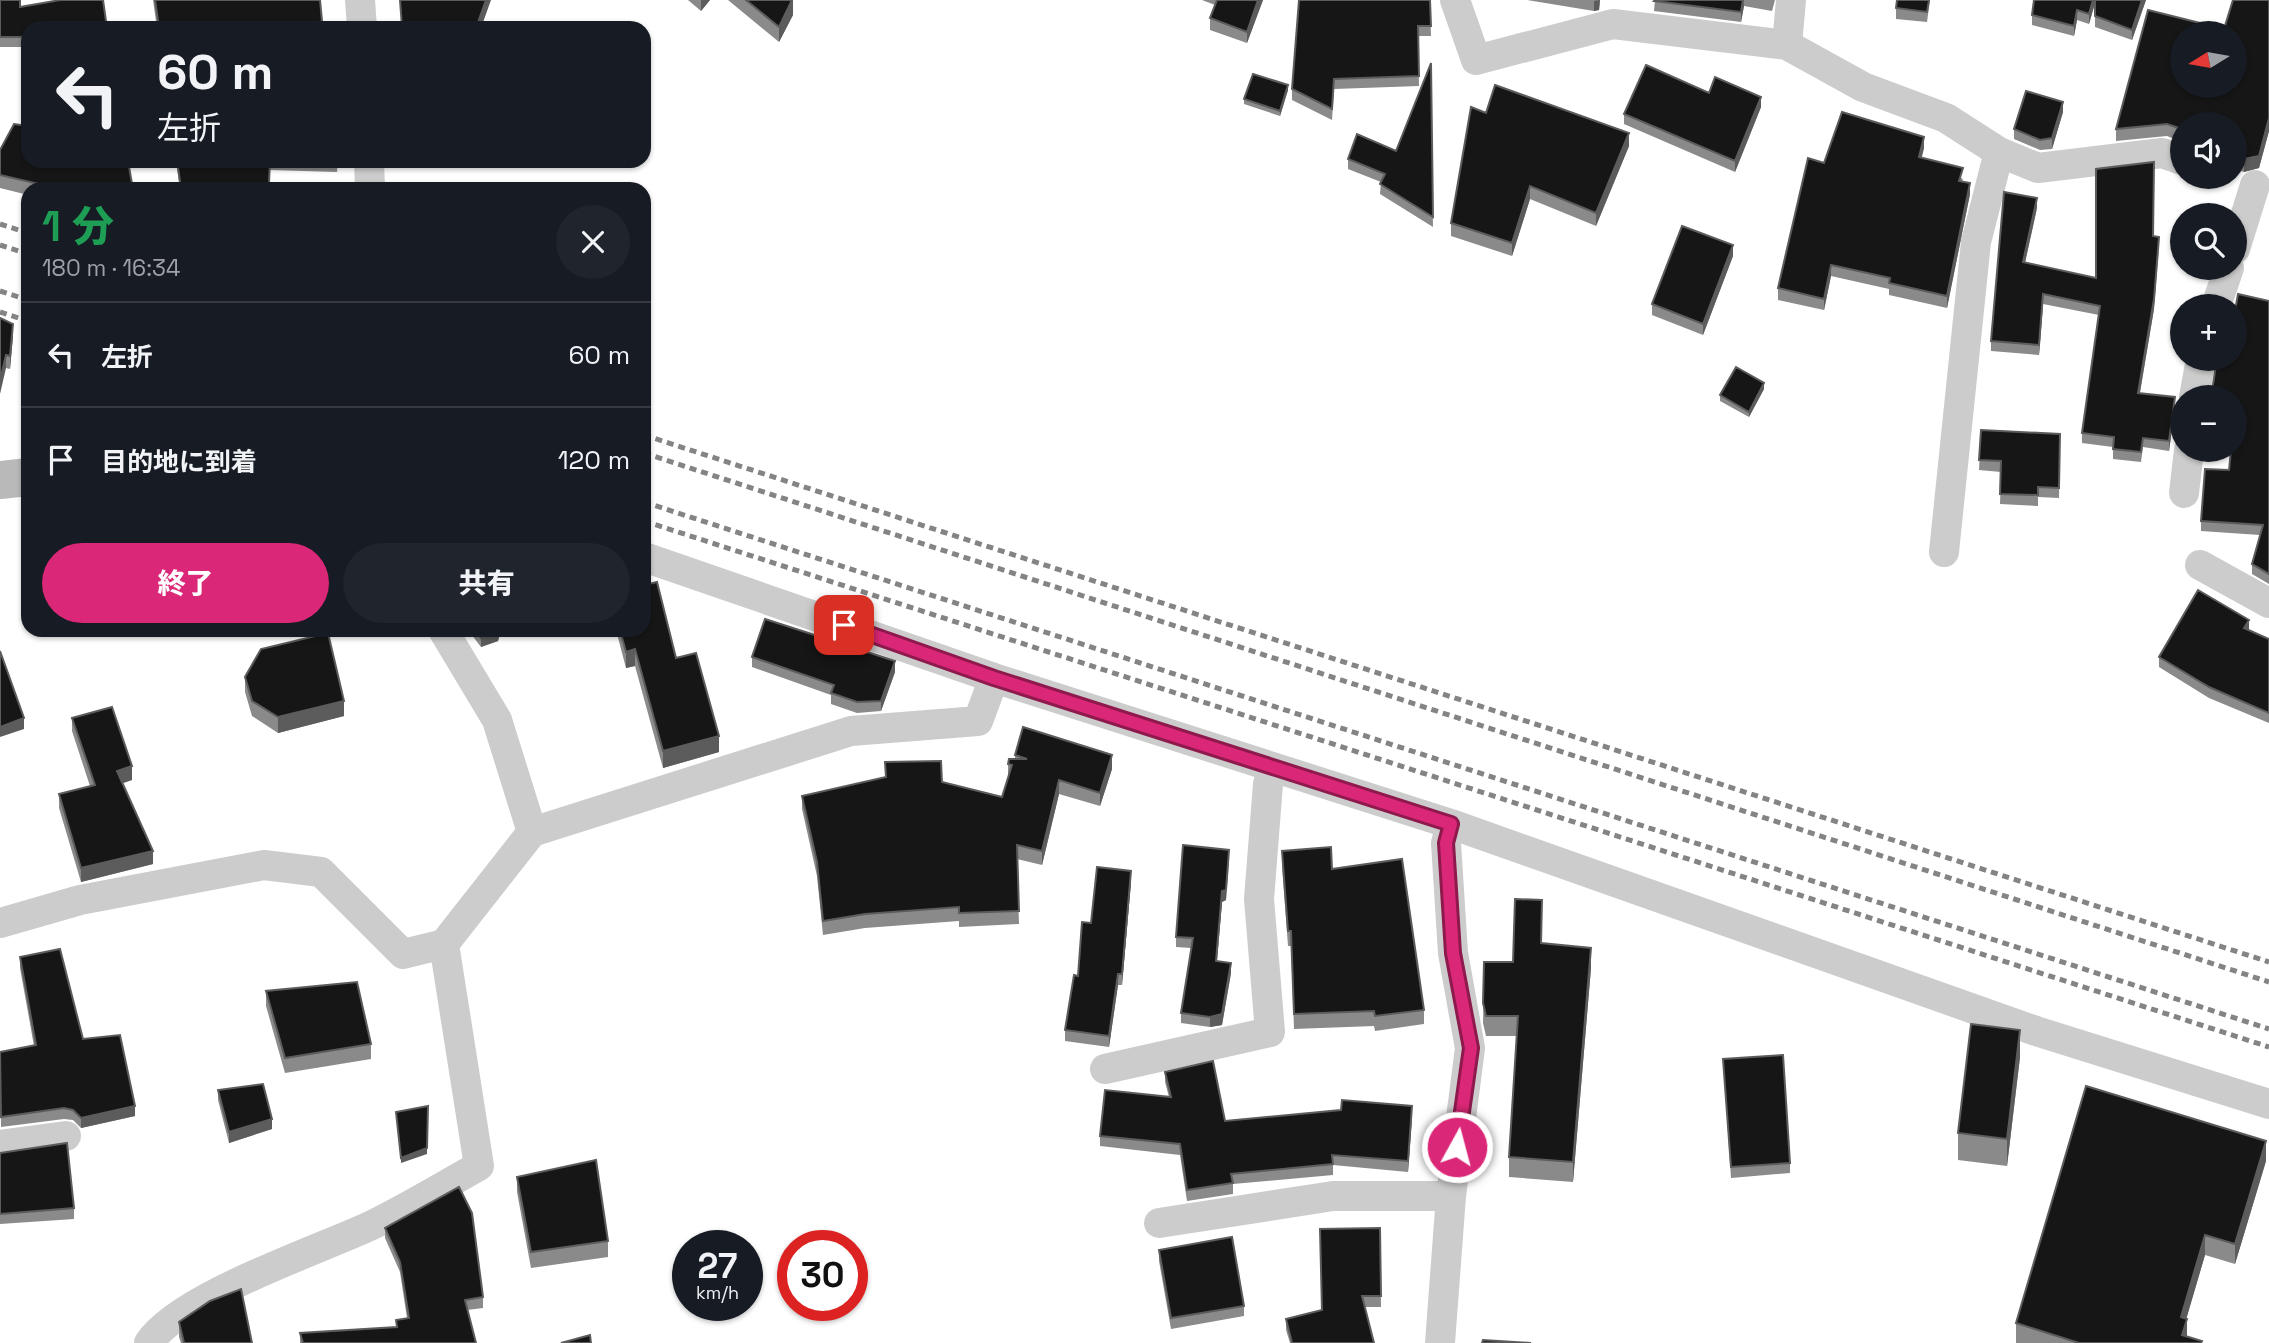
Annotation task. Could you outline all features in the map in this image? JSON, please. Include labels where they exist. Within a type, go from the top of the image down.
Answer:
[{"type":"street","points":[[360,0],[362,21]]},
{"type":"street","points":[[1455,0],[1476,60],[1613,24],[1787,45],[1863,87],[1945,118],[1999,152],[2038,168],[2162,153],[2170,156]]},
{"type":"street","points":[[1787,45],[1791,0]]},
{"type":"street","points":[[1944,552],[1976,242],[1999,152]]},
{"type":"street","points":[[2247,203],[2252,183]]},
{"type":"street","points":[[2184,493],[2188,462]]},
{"type":"street","points":[[0,480],[21,478]]},
{"type":"street","points":[[651,559],[994,678],[1451,824],[2036,1031],[2269,1104]]},
{"type":"street","points":[[2200,565],[2269,603]]},
{"type":"street","points":[[447,637],[497,720],[532,832]]},
{"type":"street","points":[[0,923],[80,900],[264,865],[321,872],[403,954],[443,944],[532,832],[852,731],[978,721],[994,678]]},
{"type":"street","points":[[1105,1069],[1270,1032],[1259,899],[1268,784],[1273,768]]},
{"type":"street","points":[[1440,1343],[1451,1196],[1471,1048],[1453,953],[1446,843],[1451,824]]},
{"type":"street","points":[[149,1343],[157,1331],[194,1304],[372,1225],[479,1166],[443,944]]},
{"type":"street","points":[[0,1145],[66,1136]]},
{"type":"street","points":[[1159,1223],[1333,1196],[1451,1196]]},
{"type":"building","points":[[0,0],[20,0],[20,7],[60,0],[103,0],[106,21],[21,21],[21,37],[0,37]]},
{"type":"building","points":[[155,0],[320,0],[322,21],[158,21]]},
{"type":"building","points":[[400,0],[486,0],[478,21],[402,21]]},
{"type":"building","points":[[746,0],[792,0],[779,27]]},
{"type":"building","points":[[1217,0],[1258,0],[1247,32],[1210,18]]},
{"type":"building","points":[[1299,0],[1430,0],[1431,26],[1418,26],[1419,76],[1334,79],[1332,109],[1292,89]]},
{"type":"building","points":[[1655,0],[1743,0],[1741,12]]},
{"type":"building","points":[[1897,0],[1929,0],[1927,12],[1896,8]]},
{"type":"building","points":[[2034,0],[2093,0],[2089,14],[2077,10],[2074,26],[2032,15]]},
{"type":"building","points":[[2095,0],[2142,0],[2132,30],[2095,16]]},
{"type":"building","points":[[2233,0],[2269,0],[2269,118],[2259,156],[2247,158],[2247,112],[2170,112],[2170,125],[2116,129],[2148,10],[2192,21],[2170,21],[2170,98],[2247,98],[2247,21],[2226,21]]},
{"type":"building","points":[[1431,63],[1433,217],[1380,184],[1385,174],[1348,159],[1357,134],[1396,151]]},
{"type":"building","points":[[1646,65],[1709,93],[1715,77],[1761,97],[1735,161],[1624,114]]},
{"type":"building","points":[[1253,74],[1288,85],[1280,111],[1244,99]]},
{"type":"building","points":[[1495,85],[1629,133],[1596,213],[1530,186],[1512,243],[1451,223],[1471,107],[1486,113]]},
{"type":"building","points":[[2026,91],[2063,102],[2052,138],[2040,140],[2014,129]]},
{"type":"building","points":[[1842,112],[1924,137],[1919,157],[1963,168],[1959,181],[1970,183],[1947,296],[1889,283],[1890,278],[1831,265],[1824,299],[1778,288],[1808,158],[1824,163]]},
{"type":"building","points":[[14,124],[21,125],[21,168],[129,168],[132,182],[30,182],[0,175],[0,150]]},
{"type":"building","points":[[2154,162],[2153,236],[2159,237],[2154,299],[2138,393],[2170,396],[2170,434],[2169,441],[2143,438],[2141,452],[2113,449],[2114,437],[2082,433],[2100,306],[2043,294],[2039,345],[1991,341],[2004,192],[2037,198],[2023,262],[2096,278],[2096,169]]},
{"type":"building","points":[[178,168],[270,168],[269,182],[180,182]]},
{"type":"building","points":[[1682,226],[1733,245],[1703,324],[1652,304]]},
{"type":"building","points":[[2247,296],[2269,301],[2269,574],[2252,564],[2263,525],[2201,521],[2205,469],[2229,470],[2230,462],[2247,462],[2247,385],[2213,385],[2215,371],[2247,371]]},
{"type":"building","points":[[0,318],[13,324],[10,356],[6,355],[0,381]]},
{"type":"building","points":[[1736,367],[1764,383],[1749,412],[1720,395]]},
{"type":"building","points":[[1981,430],[2060,434],[2059,488],[2038,487],[2038,495],[2000,494],[2001,461],[1979,460]]},
{"type":"building","points":[[657,582],[676,658],[696,653],[719,736],[663,751],[635,649],[626,652],[622,637],[651,637],[651,583]]},
{"type":"building","points":[[2198,590],[2249,620],[2244,628],[2269,639],[2269,713],[2209,687],[2159,657]]},
{"type":"building","points":[[765,619],[895,661],[881,701],[857,702],[831,693],[834,685],[752,657]]},
{"type":"building","points":[[311,637],[329,637],[344,701],[278,717],[252,701],[245,677],[261,649]]},
{"type":"building","points":[[0,651],[24,718],[0,727]]},
{"type":"building","points":[[112,707],[132,766],[117,771],[153,851],[81,868],[59,794],[95,785],[72,718]]},
{"type":"building","points":[[1023,727],[1112,755],[1100,793],[1059,780],[1042,851],[1017,845],[1019,911],[959,913],[959,907],[865,914],[823,921],[817,862],[802,796],[886,777],[885,762],[941,761],[942,782],[1002,797],[1012,765],[1008,764],[1009,759],[1027,759],[1015,755]]},
{"type":"building","points":[[1183,845],[1229,850],[1226,890],[1222,891],[1216,961],[1231,963],[1222,1014],[1210,1017],[1181,1013],[1193,938],[1176,937]]},
{"type":"building","points":[[1331,847],[1332,869],[1402,859],[1424,1010],[1375,1016],[1374,1011],[1294,1014],[1291,931],[1288,931],[1282,851]]},
{"type":"building","points":[[1097,867],[1131,871],[1122,974],[1118,974],[1109,1036],[1065,1030],[1074,975],[1078,976],[1082,922],[1091,923]]},
{"type":"building","points":[[1515,899],[1542,900],[1541,943],[1591,948],[1573,1162],[1509,1157],[1518,1016],[1486,1016],[1483,1003],[1484,962],[1513,962]]},
{"type":"building","points":[[60,949],[83,1039],[120,1035],[135,1106],[81,1118],[73,1110],[64,1108],[1,1117],[0,1052],[36,1045],[20,957]]},
{"type":"building","points":[[357,982],[371,1044],[285,1058],[266,991]]},
{"type":"building","points":[[1971,1024],[2020,1030],[2007,1139],[1958,1133]]},
{"type":"building","points":[[1783,1055],[1790,1163],[1731,1167],[1723,1059]]},
{"type":"building","points":[[1213,1061],[1225,1121],[1341,1110],[1342,1100],[1412,1106],[1408,1161],[1332,1155],[1333,1164],[1231,1174],[1233,1183],[1187,1190],[1180,1144],[1100,1136],[1105,1090],[1171,1097],[1165,1072]]},
{"type":"building","points":[[263,1084],[272,1119],[229,1132],[218,1090]]},
{"type":"building","points":[[2086,1086],[2266,1141],[2235,1244],[2205,1235],[2181,1317],[2187,1319],[2182,1335],[2202,1341],[2201,1343],[2079,1343],[2016,1323]]},
{"type":"building","points":[[428,1106],[427,1148],[401,1158],[396,1112]]},
{"type":"building","points":[[67,1143],[74,1208],[0,1214],[0,1153]]},
{"type":"building","points":[[596,1160],[608,1241],[531,1252],[517,1177]]},
{"type":"building","points":[[459,1187],[472,1213],[483,1297],[465,1300],[476,1343],[303,1343],[300,1333],[397,1327],[396,1320],[409,1318],[400,1262],[385,1228]]},
{"type":"building","points":[[1380,1228],[1381,1296],[1362,1296],[1374,1343],[1292,1343],[1286,1319],[1322,1310],[1320,1229]]},
{"type":"building","points":[[1232,1237],[1244,1306],[1171,1318],[1159,1250]]},
{"type":"building","points":[[241,1289],[252,1343],[184,1343],[179,1322],[210,1301]]},
{"type":"building","points":[[590,1335],[591,1343],[561,1343]]},
{"type":"building","points":[[1483,1340],[1531,1343],[1482,1343]]},
{"type":"railway","points":[[0,224],[21,231]]},
{"type":"railway","points":[[0,245],[21,252]]},
{"type":"railway","points":[[0,291],[21,298]]},
{"type":"railway","points":[[0,312],[21,319]]},
{"type":"railway","points":[[651,437],[2269,962]]},
{"type":"railway","points":[[651,455],[2269,982]]},
{"type":"railway","points":[[651,504],[2269,1029]]},
{"type":"railway","points":[[651,523],[2269,1047]]},
{"type":"route","points":[[844,625],[994,678],[1451,824],[1446,843],[1453,953],[1471,1048],[1457,1147]]}]
